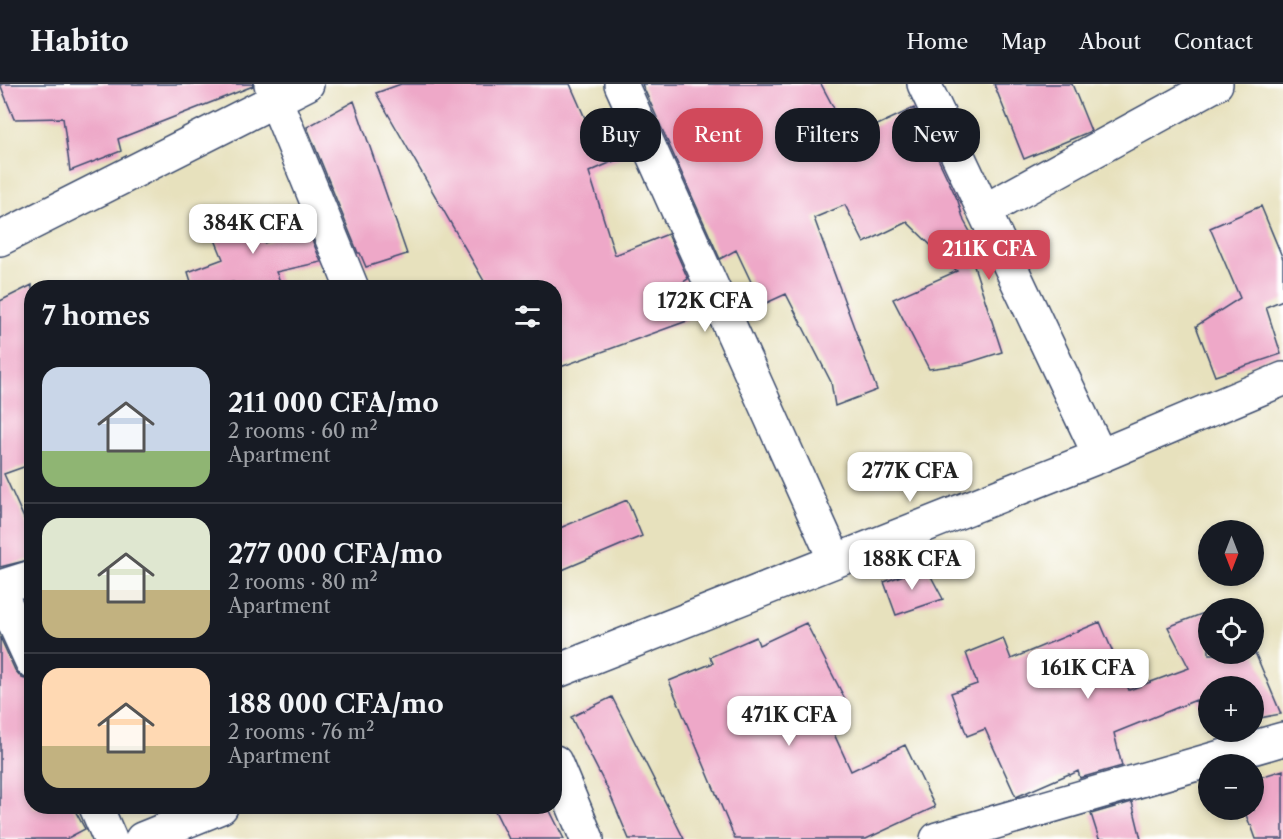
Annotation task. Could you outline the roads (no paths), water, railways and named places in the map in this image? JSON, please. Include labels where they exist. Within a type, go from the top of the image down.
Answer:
[{"type":"street","points":[[0,239],[273,92],[307,84]]},
{"type":"street","points":[[621,84],[835,560]]},
{"type":"street","points":[[924,84],[1100,456]]},
{"type":"street","points":[[984,211],[1216,84]]},
{"type":"street","points":[[273,92],[349,280]]},
{"type":"street","points":[[562,669],[1100,456],[1283,379]]},
{"type":"street","points":[[0,587],[24,580]]},
{"type":"street","points":[[0,592],[24,644]]},
{"type":"street","points":[[937,839],[1283,740]]},
{"type":"street","points":[[562,779],[587,839]]},
{"type":"street","points":[[99,814],[110,839]]},
{"type":"street","points":[[142,839],[204,814]]}]
